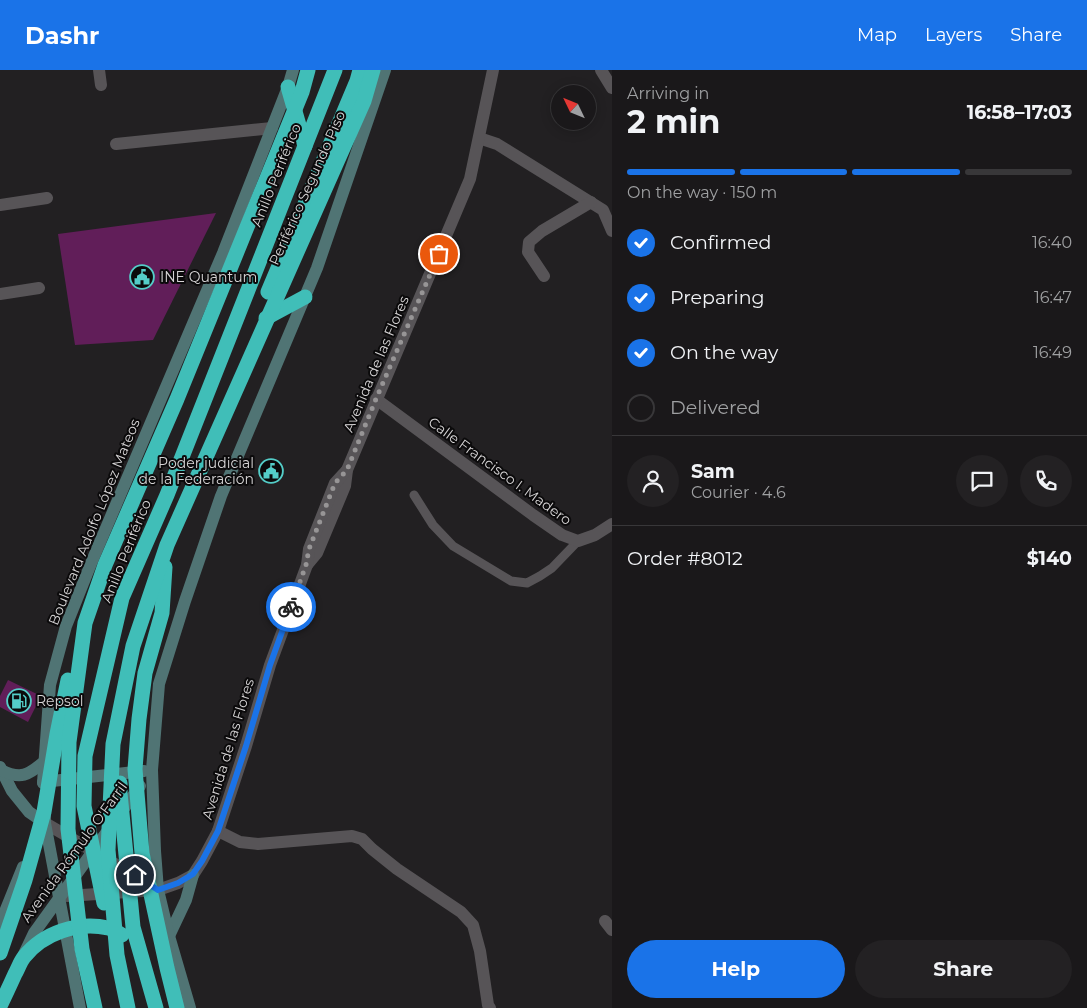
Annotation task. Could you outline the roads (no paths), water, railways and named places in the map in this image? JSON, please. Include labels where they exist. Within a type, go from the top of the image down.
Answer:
[{"type":"highway","points":[[0,953],[25,880],[44,812],[69,676],[105,564],[181,390],[302,92],[308,70]]},
{"type":"highway","name":"Anillo Periférico","points":[[132,1008],[111,936],[84,806],[85,756],[122,598],[167,495],[335,70]]},
{"type":"highway","points":[[156,1008],[133,927],[120,792],[125,684],[141,606],[181,498],[360,70]]},
{"type":"highway","name":"Periférico Segundo Piso","points":[[128,1008],[117,955],[108,850],[113,744],[133,646],[166,545],[364,101],[373,70]]},
{"type":"highway","points":[[288,87],[305,146]]},
{"type":"highway","points":[[254,324],[305,297]]},
{"type":"highway","points":[[166,545],[162,613],[145,673],[135,768],[142,853],[177,1008]]},
{"type":"highway","points":[[85,623],[69,742],[68,829],[82,949],[95,1008]]},
{"type":"highway","points":[[0,1007],[23,958],[34,946],[64,929],[96,926],[110,928],[128,938],[139,948],[154,976],[162,1008]]},
{"type":"main road","name":"Boulevard Adolfo López Mateos","points":[[80,1008],[45,823],[43,782],[50,685],[66,626],[219,262],[293,70]]},
{"type":"main road","points":[[190,1008],[153,888],[155,851],[152,770],[159,684],[221,496],[317,268],[385,70]]},
{"type":"main road","points":[[1,769],[11,775],[22,776],[33,772],[44,762]]},
{"type":"main road","points":[[1,769],[12,791],[29,812],[45,823]]},
{"type":"main road","points":[[43,782],[152,770]]},
{"type":"main road","name":"Avenida Rómulo O'Farril","points":[[0,1007],[34,933],[152,770]]},
{"type":"main road","name":"Avenida Rómulo O'Farril","points":[[0,924],[22,868],[45,823]]},
{"type":"main road","points":[[169,936],[186,900],[193,874]]},
{"type":"street","points":[[99,70],[101,84]]},
{"type":"street","name":"Avenida de las Flores","points":[[193,874],[218,831],[270,665],[306,565],[309,549],[335,483],[347,470],[470,179],[493,70]]},
{"type":"street","points":[[601,70],[612,88]]},
{"type":"street","points":[[116,144],[272,128]]},
{"type":"street","points":[[479,138],[497,144],[603,210],[612,231]]},
{"type":"street","points":[[0,205],[47,198]]},
{"type":"street","points":[[544,276],[528,252],[529,242],[542,231],[591,202]]},
{"type":"street","points":[[0,294],[39,288]]},
{"type":"street","name":"Calle Francisco I. Madero","points":[[376,399],[562,535],[578,541],[595,535],[612,524]]},
{"type":"street","points":[[45,823],[153,888]]},
{"type":"street","points":[[218,831],[240,842],[258,844],[352,836],[362,839],[397,869],[461,912],[473,925],[480,951],[490,1008]]},
{"type":"street","points":[[59,897],[153,888],[178,883],[193,874]]},
{"type":"lane","points":[[414,495],[433,525],[453,546],[510,581],[527,583],[540,576],[578,541]]},
{"type":"place","name":"INE Quantum","points":[[142,277]]},
{"type":"place","name":"Poder judicial de la Federación","points":[[271,471]]},
{"type":"place","name":"Repsol","points":[[19,701]]}]
